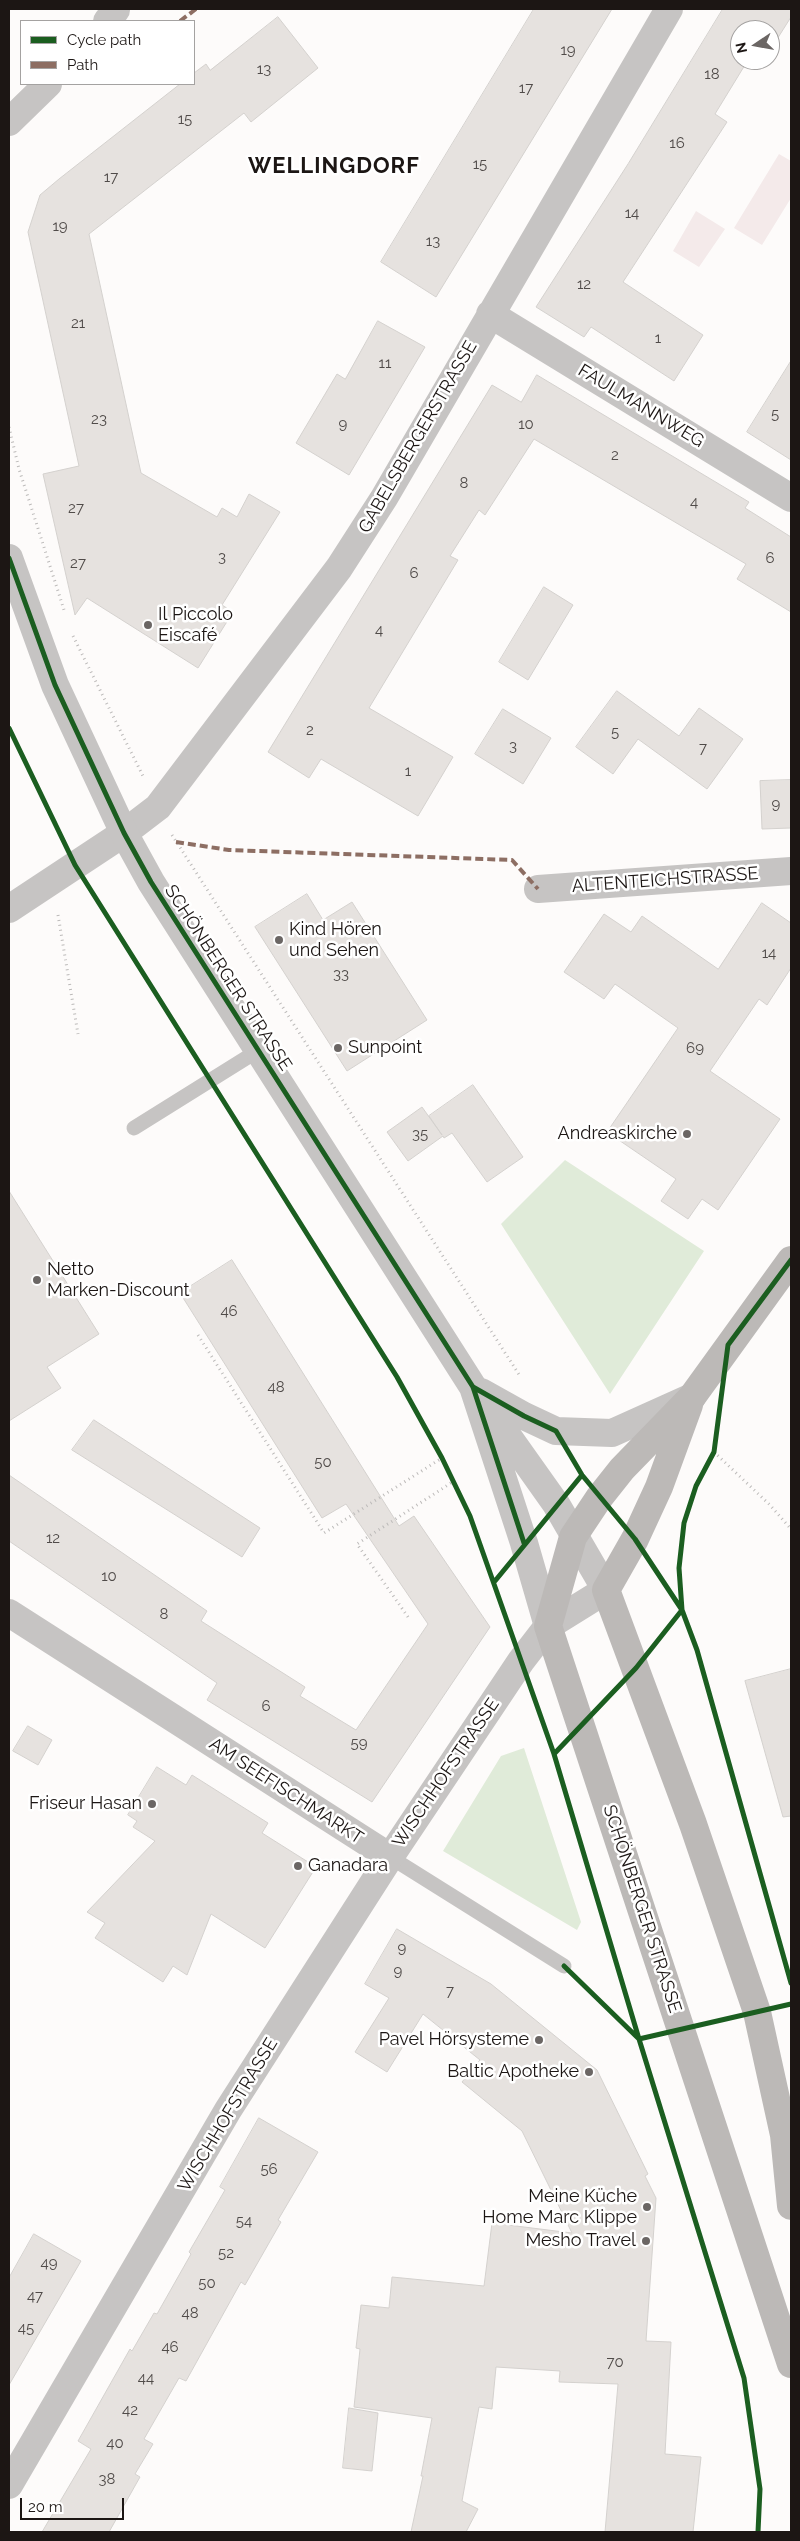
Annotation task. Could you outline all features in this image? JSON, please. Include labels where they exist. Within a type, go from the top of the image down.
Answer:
[{"type":"main road","name":"WISCHHOFSTRASSE","points":[[548,1626],[573,1537],[598,1498],[622,1469],[692,1397],[791,1260]]},
{"type":"main road","points":[[606,1590],[635,1539],[659,1487],[692,1397]]},
{"type":"main road","name":"SCHÖNBERGER STRASSE","points":[[606,1590],[693,1824],[757,2012],[784,2135],[791,2206]]},
{"type":"main road","name":"SCHÖNBERGER STRASSE","points":[[548,1626],[791,2364]]},
{"type":"street","name":"GABELSBERGERSTRASSE","points":[[124,833],[158,808],[339,568],[384,498],[669,9]]},
{"type":"street","points":[[9,122],[47,85]]},
{"type":"street","name":"FAULMANNWEG","points":[[490,314],[791,498]]},
{"type":"street","name":"SCHÖNBERGER STRASSE","points":[[9,558],[55,685],[124,833],[151,882],[473,1387],[556,1504],[573,1537],[606,1590]]},
{"type":"street","points":[[9,908],[124,833]]},
{"type":"street","name":"ALTENTEICHSTRASSE","points":[[538,889],[791,871]]},
{"type":"street","name":"SCHÖNBERGER STRASSE","points":[[473,1387],[524,1416],[556,1431],[612,1433],[692,1397]]},
{"type":"street","name":"SCHÖNBERGER STRASSE","points":[[473,1387],[524,1543],[548,1626]]},
{"type":"street","points":[[548,1626],[606,1590]]},
{"type":"street","name":"AM SEEFISCHMARKT","points":[[9,1613],[390,1857]]},
{"type":"street","name":"WISCHHOFSTRASSE","points":[[9,2485],[228,2110],[390,1857],[522,1661],[548,1626]]},
{"type":"lane","points":[[134,1128],[259,1050]]},
{"type":"lane","name":"AM SEEFISCHMARKT","points":[[390,1857],[564,1966]]},
{"type":"path","points":[[9,427],[19,469],[68,623]]},
{"type":"path","points":[[71,632],[176,842],[524,1382]]},
{"type":"path","points":[[52,880],[78,1034]]},
{"type":"path","points":[[198,1335],[324,1533],[442,1458]]},
{"type":"path","points":[[714,1452],[770,1505],[791,1529]]},
{"type":"path","points":[[408,1617],[357,1544],[454,1481]]},
{"type":"shaded area","points":[[779,154],[791,161],[791,198],[762,245],[734,228]]},
{"type":"shaded area","points":[[696,211],[725,229],[699,267],[673,251]]},
{"type":"green space","points":[[565,1160],[704,1251],[610,1394],[501,1224]]},
{"type":"green space","points":[[524,1748],[581,1922],[577,1930],[443,1851],[501,1756]]},
{"type":"building","points":[[534,9],[612,9],[436,297],[381,262]]},
{"type":"building","points":[[723,9],[791,9],[791,17],[780,34],[780,20],[730,20],[730,70],[742,70],[715,114],[727,122],[623,282],[703,335],[674,381],[591,327],[584,337],[536,307],[628,164]]},
{"type":"building","points":[[278,17],[318,68],[251,122],[244,113],[89,234],[141,473],[217,517],[222,508],[237,517],[249,494],[280,512],[222,605],[233,612],[198,668],[87,598],[75,615],[43,474],[79,466],[28,232],[40,195],[179,85],[195,85],[195,72],[206,64],[210,70]]},
{"type":"building","points":[[378,321],[425,347],[349,475],[296,443],[337,374],[345,379]]},
{"type":"building","points":[[791,361],[791,460],[747,432]]},
{"type":"building","points":[[537,375],[749,502],[745,508],[791,537],[791,612],[737,579],[746,564],[534,439],[485,515],[479,510],[450,556],[458,560],[369,708],[453,757],[418,816],[321,759],[309,778],[268,752],[492,385],[521,402]]},
{"type":"building","points":[[544,587],[573,605],[528,680],[499,662]]},
{"type":"building","points":[[617,691],[679,736],[699,708],[743,739],[707,789],[638,739],[613,774],[576,747]]},
{"type":"building","points":[[503,709],[551,738],[523,784],[475,754]]},
{"type":"building","points":[[791,780],[791,828],[762,829],[760,781]]},
{"type":"building","points":[[307,894],[323,920],[352,902],[427,1020],[347,1071],[255,927]]},
{"type":"building","points":[[762,903],[791,923],[791,968],[767,1005],[759,999],[710,1071],[780,1119],[718,1210],[702,1199],[688,1219],[661,1201],[676,1179],[607,1132],[678,1028],[615,984],[604,999],[564,972],[604,914],[631,932],[642,916],[718,969]]},
{"type":"building","points":[[473,1085],[523,1157],[487,1182],[452,1133],[444,1138],[443,1136],[408,1161],[387,1132],[422,1107],[442,1135],[429,1116]]},
{"type":"building","name":"Netto Marken-Discount","points":[[9,1191],[99,1334],[47,1367],[61,1388],[9,1421]]},
{"type":"building","points":[[232,1260],[399,1526],[414,1516],[490,1627],[372,1802],[207,1700],[217,1683],[9,1541],[9,1475],[207,1611],[201,1621],[305,1687],[300,1696],[356,1730],[428,1624],[346,1504],[322,1518],[180,1293]]},
{"type":"building","points":[[94,1420],[260,1528],[242,1557],[72,1450]]},
{"type":"building","points":[[791,1669],[791,1816],[783,1817],[745,1681]]},
{"type":"building","points":[[28,1726],[52,1740],[38,1765],[13,1751]]},
{"type":"building","points":[[157,1767],[186,1785],[192,1775],[268,1823],[262,1833],[316,1867],[265,1948],[211,1914],[187,1975],[173,1966],[163,1982],[95,1938],[105,1923],[87,1912],[155,1841],[133,1827],[137,1821],[128,1815]]},
{"type":"building","points":[[397,1929],[491,1984],[597,2070],[648,2174],[645,2176],[656,2198],[646,2341],[671,2342],[665,2454],[701,2457],[693,2532],[605,2532],[618,2384],[559,2382],[560,2371],[496,2367],[492,2409],[479,2407],[462,2501],[478,2509],[466,2532],[411,2532],[423,2476],[421,2476],[432,2418],[354,2407],[360,2349],[356,2348],[361,2305],[389,2308],[392,2277],[484,2286],[492,2223],[572,2233],[522,2131],[462,2082],[480,2060],[423,2014],[387,2072],[355,2052],[389,1998],[365,1984]]},
{"type":"building","points":[[259,2118],[318,2152],[278,2220],[281,2222],[245,2285],[241,2282],[186,2381],[179,2378],[144,2439],[153,2444],[135,2474],[140,2477],[109,2532],[42,2532],[91,2449],[78,2441],[130,2349],[132,2351],[154,2313],[157,2314],[191,2254],[189,2252],[225,2190],[220,2187]]},
{"type":"building","points":[[34,2234],[81,2261],[9,2385],[9,2278]]},
{"type":"building","points":[[349,2408],[378,2413],[372,2471],[343,2468]]},
{"type":"marked path","points":[[181,20],[196,9]]},
{"type":"marked path","points":[[176,842],[229,850],[512,860],[538,889]]},
{"type":"cycle path","points":[[9,558],[55,685],[124,833],[151,882],[473,1387],[524,1543]]},
{"type":"cycle path","points":[[9,728],[75,865],[397,1377],[442,1458],[470,1516],[554,1754],[639,2039],[744,2378],[760,2489],[758,2532]]},
{"type":"cycle path","points":[[554,1754],[636,1668],[682,1610],[679,1568],[684,1523],[696,1486],[714,1452],[728,1345],[791,1260]]},
{"type":"cycle path","points":[[473,1387],[524,1416],[556,1431],[582,1475],[635,1539],[682,1610],[697,1650],[791,1983]]},
{"type":"cycle path","points":[[495,1581],[582,1475]]},
{"type":"cycle path","points":[[564,1966],[639,2039],[791,2004]]},
{"type":"place","name":"Il Piccolo Eiscafé","points":[[148,625]]},
{"type":"place","name":"Kind Hören und Sehen","points":[[279,940]]},
{"type":"place","name":"Sunpoint","points":[[338,1048]]},
{"type":"place","name":"Andreaskirche","points":[[687,1134]]},
{"type":"place","name":"Netto Marken-Discount","points":[[37,1280]]},
{"type":"place","name":"Friseur Hasan","points":[[152,1804]]},
{"type":"place","name":"Ganadara","points":[[298,1866]]},
{"type":"place","name":"Pavel Hörsysteme","points":[[539,2040]]},
{"type":"place","name":"Baltic Apotheke","points":[[589,2072]]},
{"type":"place","name":"Meine Küche Home Marc Klippe","points":[[647,2207]]},
{"type":"place","name":"Mesho Travel","points":[[646,2241]]},
{"type":"district","name":"WELLINGDORF","points":[[334,166]]}]
